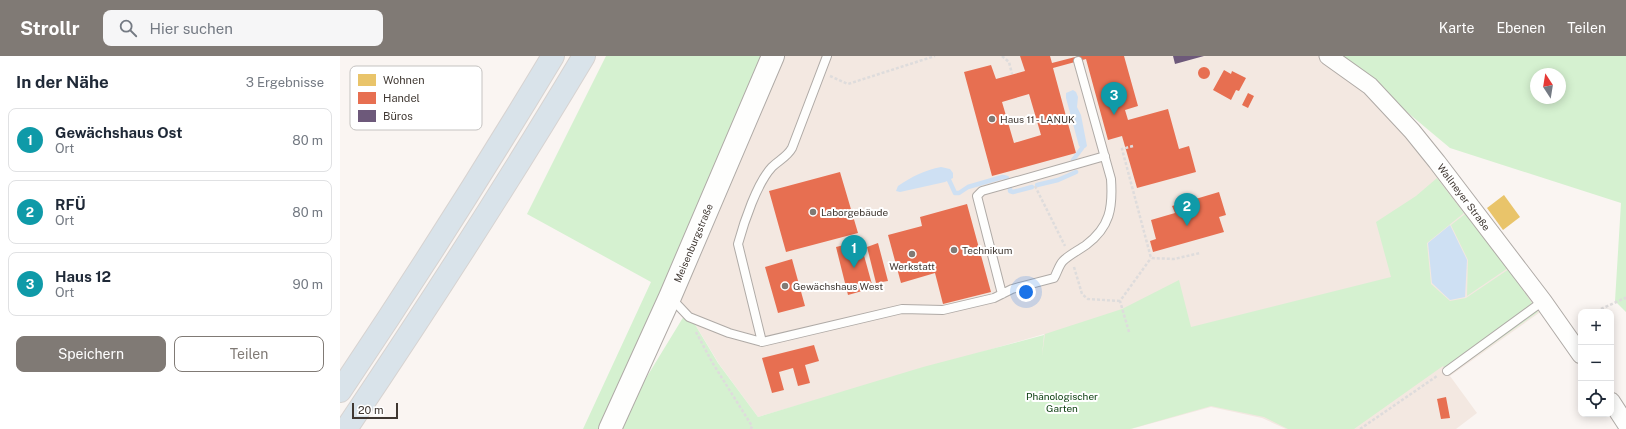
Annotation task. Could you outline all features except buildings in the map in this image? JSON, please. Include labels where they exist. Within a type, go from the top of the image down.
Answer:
[{"type":"highway","points":[[340,391],[391,315],[553,56]]},
{"type":"highway","points":[[346,429],[416,325],[584,56]]},
{"type":"main road","name":"Meisenburgstraße","points":[[610,429],[670,297],[772,56]]},
{"type":"street","name":"Wallneyer Straße","points":[[1328,56],[1370,86],[1412,131],[1544,301],[1578,351]]},
{"type":"street","points":[[1614,406],[1626,424]]},
{"type":"lane","points":[[762,342],[738,244],[761,183],[772,168],[788,156],[792,148],[827,56]]},
{"type":"lane","points":[[670,297],[689,317],[729,333],[762,342],[902,308],[943,310],[994,298],[1012,289],[1054,278],[1062,262],[1098,234],[1106,223],[1112,196],[1111,179],[1078,58]]},
{"type":"lane","points":[[1002,294],[977,196],[982,190],[1105,156]]},
{"type":"lane","points":[[1447,371],[1544,301]]},
{"type":"path","points":[[820,72],[848,84],[935,56]]},
{"type":"path","points":[[1002,56],[1009,62],[1012,74]]},
{"type":"path","points":[[1120,301],[1151,258],[1122,149],[1133,146]]},
{"type":"path","points":[[1030,177],[1070,256],[1082,294],[1088,299],[1120,301]]},
{"type":"path","points":[[1151,258],[1174,258],[1200,253]]},
{"type":"path","points":[[1601,309],[1625,298],[1626,299]]},
{"type":"path","points":[[1120,301],[1129,332]]},
{"type":"path","points":[[689,317],[712,362],[752,426],[751,429]]},
{"type":"path","points":[[1360,429],[1437,376],[1447,371]]},
{"type":"shaded area","points":[[771,56],[1333,56],[1370,86],[1552,314],[1539,313],[1450,376],[1477,413],[1456,429],[1286,429],[1262,418],[1211,407],[1131,429],[1033,429],[1044,334],[758,417],[719,364],[687,311],[666,292]]},
{"type":"green space","points":[[606,56],[770,56],[608,429],[583,429],[651,282],[527,214]]},
{"type":"green space","points":[[1344,56],[1626,56],[1626,312],[1615,301],[1621,203],[1450,148],[1389,97]]},
{"type":"green space","name":"Phänologischer Garten","points":[[1437,178],[1464,213],[1427,243],[1431,284],[1450,301],[1466,298],[1509,269],[1538,312],[1449,375],[1443,366],[1354,429],[1288,429],[1264,417],[1211,406],[1130,429],[615,429],[687,311],[718,363],[758,417],[923,367],[1044,335],[1042,356],[1045,334],[1122,309],[1179,280],[1191,327],[1391,277],[1376,222],[1416,196]]},
{"type":"green space","points":[[1465,214],[1508,268],[1467,296],[1468,260],[1451,225]]},
{"type":"water","points":[[1073,90],[1076,92],[1078,97],[1077,107],[1081,115],[1087,146],[1085,148],[1079,146],[1066,98],[1066,93]]},
{"type":"water","points":[[941,167],[950,169],[953,173],[953,178],[945,182],[900,192],[896,191],[898,186],[913,177],[929,170]]},
{"type":"water","points":[[1450,225],[1467,260],[1465,297],[1450,300],[1432,283],[1428,243]]},
{"type":"waterway","points":[[1073,160],[1082,148]]},
{"type":"waterway","points":[[1037,185],[1058,180],[1076,172]]},
{"type":"waterway","points":[[949,180],[955,193],[959,193],[968,187],[1003,177],[1007,178]]},
{"type":"waterway","points":[[1010,188],[1010,191],[1013,192],[1032,187]]},
{"type":"place","name":"Haus 12","points":[[1114,115]]},
{"type":"place","name":"Haus 11 - LANUK","points":[[992,119]]},
{"type":"place","name":"Laborgebäude","points":[[813,212]]},
{"type":"place","name":"RFÜ","points":[[1187,226]]},
{"type":"place","name":"Technikum","points":[[954,250]]},
{"type":"place","name":"Werkstatt","points":[[912,254]]},
{"type":"place","name":"Gewächshaus Ost","points":[[854,268]]},
{"type":"place","name":"Gewächshaus West","points":[[785,286]]}]
